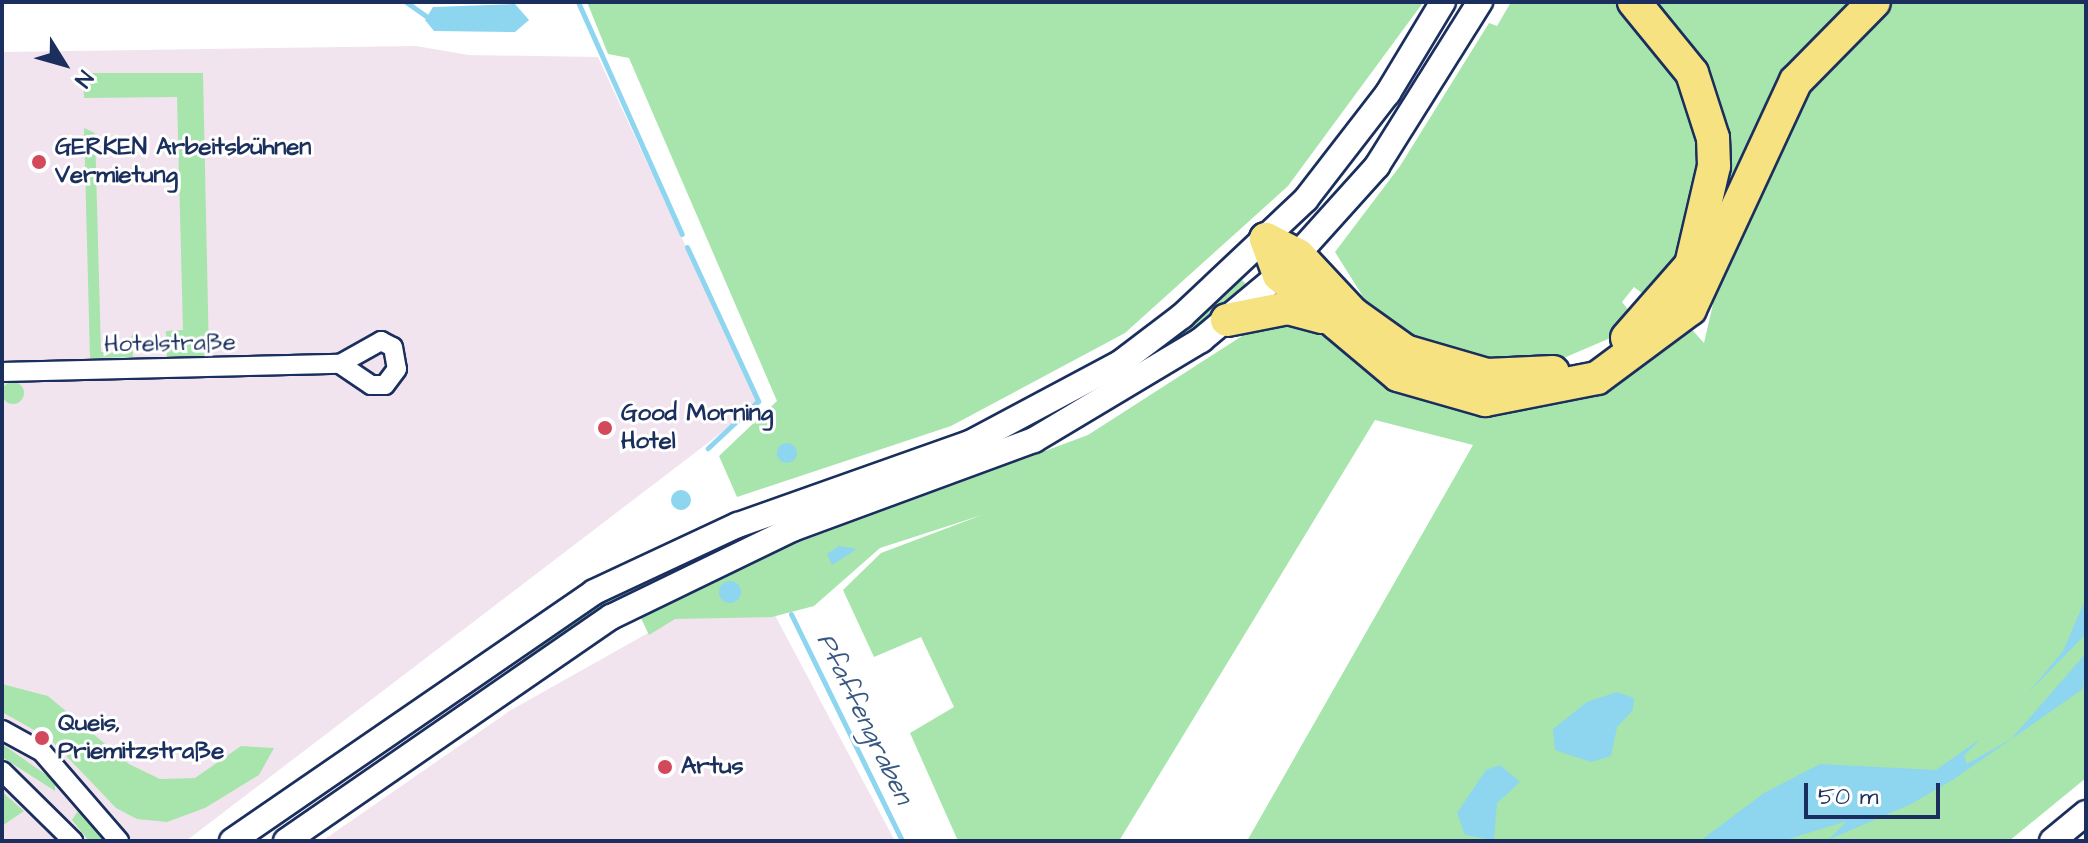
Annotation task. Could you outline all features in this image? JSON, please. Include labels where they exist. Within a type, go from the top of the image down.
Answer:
[{"type":"highway","points":[[1288,265],[1377,333],[1427,361],[1463,371],[1541,375],[1629,337],[1691,265],[1712,200],[1714,166],[1713,138],[1692,73],[1634,2]]},
{"type":"highway","points":[[1266,239],[1288,265],[1322,317],[1398,375],[1485,400],[1564,390],[1625,364],[1690,309],[1796,81],[1874,2]]},
{"type":"highway","points":[[1227,320],[1288,308],[1322,317]]},
{"type":"main road","points":[[232,841],[594,592],[738,525],[970,443],[1041,409],[1182,316],[1266,239],[1360,132],[1442,4]]},
{"type":"main road","points":[[286,841],[611,617],[792,529],[1034,440],[1227,320],[1288,265],[1385,155],[1478,6]]},
{"type":"main road","points":[[2052,841],[2086,813]]},
{"type":"street","name":"Hotelstraße","points":[[2,372],[340,364]]},
{"type":"street","points":[[2,730],[42,752],[119,841]]},
{"type":"street","points":[[2,771],[73,841]]},
{"type":"shaded area","points":[[416,46],[469,55],[598,57],[759,404],[186,841],[2,841],[2,52]]},
{"type":"shaded area","points":[[753,574],[895,841],[322,841],[511,710]]},
{"type":"green space","points":[[587,2],[1422,4],[1288,186],[1125,333],[951,426],[737,497],[719,456],[777,401],[629,58],[608,54]]},
{"type":"green space","points":[[1511,2],[1624,2],[1647,19],[1703,123],[1695,234],[1651,300],[1634,287],[1622,302],[1634,317],[1622,333],[1545,366],[1429,349],[1372,311],[1335,252],[1400,166],[1489,23],[1497,26]]},
{"type":"green space","points":[[1647,2],[1864,2],[1841,20],[1714,247],[1724,181]]},
{"type":"green space","points":[[1891,2],[2086,2],[2086,778],[2009,841],[1247,841],[1473,445],[1375,420],[1119,841],[958,841],[910,733],[954,707],[921,637],[874,657],[843,590],[881,553],[982,515],[880,548],[814,606],[772,617],[675,619],[649,635],[639,614],[734,566],[1088,435],[1256,327],[1296,318],[1513,404],[1687,324],[1704,343],[1718,282],[1804,91]]},
{"type":"green space","points":[[83,73],[203,73],[209,356],[167,357],[166,331],[183,330],[177,97],[84,98]]},
{"type":"green space","points":[[84,128],[95,133],[101,352],[127,352],[133,332],[133,357],[90,358]]},
{"type":"green space","points":[[1242,280],[1251,289],[1207,324],[1051,421],[739,540],[613,607],[273,841],[609,597],[737,537],[1048,417],[1144,360]]},
{"type":"green space","points":[[13,382],[21,385],[24,393],[21,401],[13,404],[5,401],[2,393],[5,385]]},
{"type":"green space","points":[[2,684],[48,696],[129,764],[160,779],[195,778],[241,746],[274,748],[259,775],[205,808],[167,822],[137,819],[116,808],[50,739],[2,712]]},
{"type":"green space","points":[[2,744],[55,781],[55,791],[2,757]]},
{"type":"green space","points":[[2,792],[24,811],[2,826]]},
{"type":"green space","points":[[77,812],[83,814],[104,841],[89,841],[72,820]]},
{"type":"water","points":[[515,4],[529,20],[515,32],[434,31],[425,20],[433,7]]},
{"type":"water","points":[[783,443],[791,443],[797,453],[791,463],[783,463],[777,457],[777,449]]},
{"type":"water","points":[[681,490],[688,493],[691,500],[688,507],[681,510],[674,507],[671,500],[674,493]]},
{"type":"water","points":[[839,546],[857,549],[832,565],[827,554]]},
{"type":"water","points":[[730,581],[738,584],[741,592],[738,600],[730,603],[722,600],[719,592],[722,584]]},
{"type":"water","points":[[2086,598],[2086,634],[2028,693],[2063,651]]},
{"type":"water","points":[[2086,653],[2083,689],[1954,779],[1911,804],[1828,840],[1847,821],[1782,841],[1700,841],[1764,793],[1820,764],[1936,770],[1980,739],[1964,756],[1967,764],[2011,739]]},
{"type":"water","points":[[1617,692],[1634,698],[1633,710],[1617,727],[1611,756],[1591,762],[1555,750],[1553,729],[1587,702]]},
{"type":"water","points":[[1500,765],[1520,782],[1497,803],[1494,840],[1465,835],[1457,813],[1486,770]]},
{"type":"waterway","points":[[406,2],[426,16]]},
{"type":"waterway","name":"Pfaffengraben","points":[[578,2],[682,234]]},
{"type":"waterway","name":"Pfaffengraben","points":[[687,247],[758,401],[708,448]]},
{"type":"waterway","name":"Pfaffengraben","points":[[791,614],[902,841]]},
{"type":"place","name":"GERKEN Arbeitsbühnen Vermietung","points":[[39,162]]},
{"type":"place","name":"Good Morning Hotel","points":[[605,428]]},
{"type":"place","name":"Queis, Priemitzstraße","points":[[42,738]]},
{"type":"place","name":"Artus","points":[[665,767]]}]
